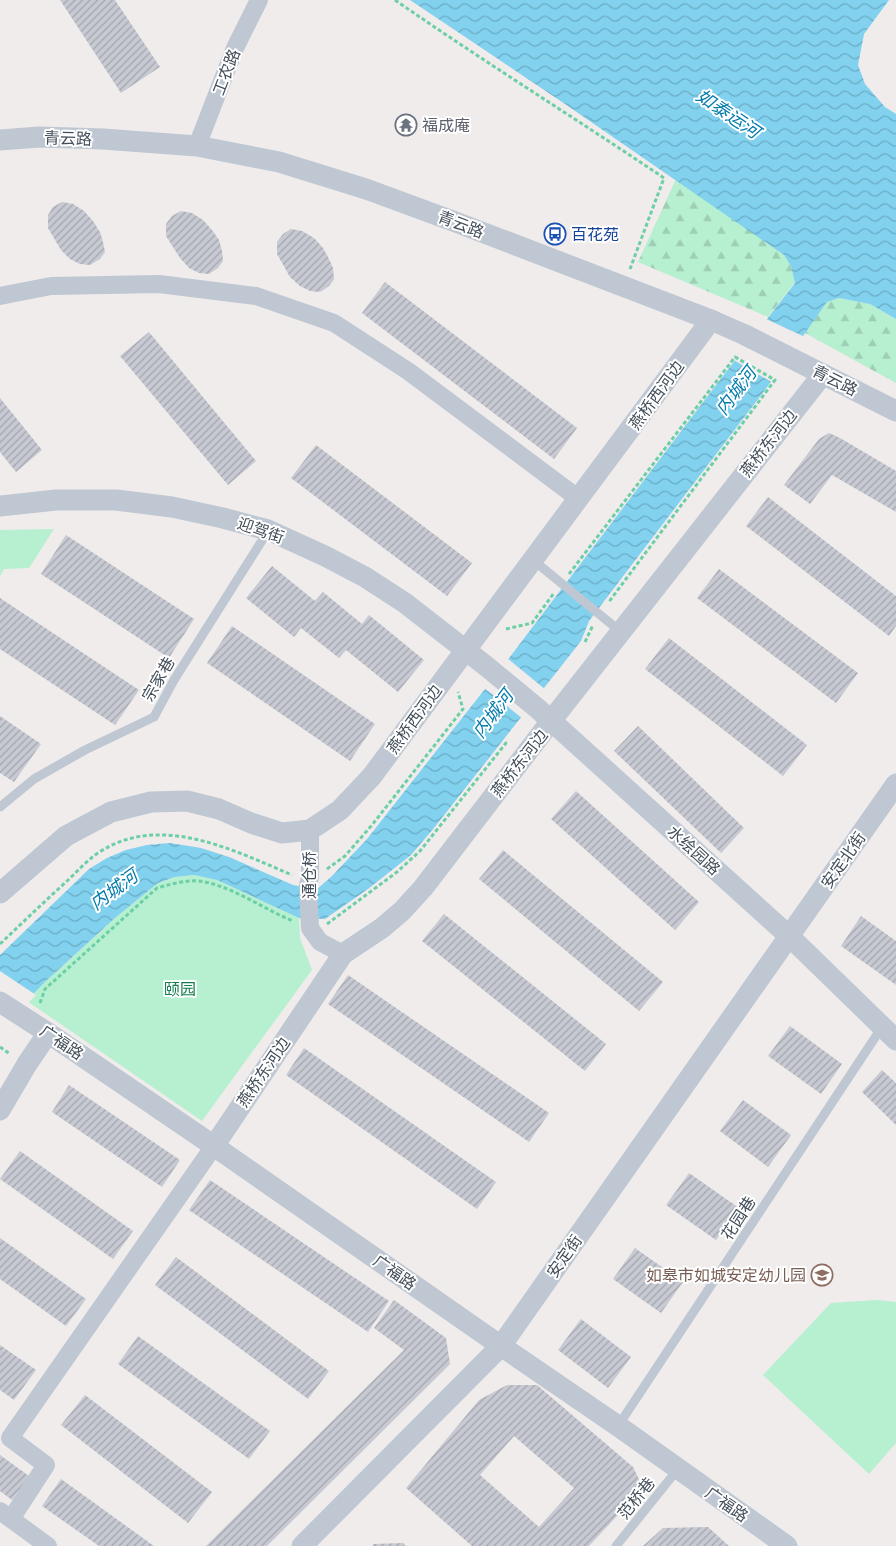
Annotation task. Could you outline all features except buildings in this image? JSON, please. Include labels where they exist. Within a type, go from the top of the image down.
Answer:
[{"type":"street","name":"工农路","points":[[197,146],[234,48],[259,0]]},
{"type":"street","name":"青云路","points":[[0,140],[39,137],[102,139],[197,146],[279,162],[366,189],[711,320],[743,334],[896,411]]},
{"type":"street","points":[[0,296],[50,286],[159,284],[256,296],[326,320],[334,323],[408,371],[579,499]]},
{"type":"street","name":"燕桥西河边","points":[[0,893],[66,836],[110,812],[150,802],[187,801],[219,809],[282,833],[310,830],[340,810],[372,776],[711,320]]},
{"type":"street","name":"燕桥东河边","points":[[214,1146],[343,954],[382,928],[402,911],[423,888],[534,743],[545,715],[621,632],[823,374]]},
{"type":"street","name":"迎驾街","points":[[0,506],[56,500],[116,500],[172,507],[268,530],[365,577],[405,603],[486,666]]},
{"type":"street","name":"水绘园路","points":[[486,666],[545,715],[789,936],[889,1034]]},
{"type":"street","name":"安定北街","points":[[789,936],[896,784]]},
{"type":"street","name":"通仓桥","points":[[310,830],[310,877],[308,886],[310,924]]},
{"type":"street","points":[[310,924],[320,942],[343,954]]},
{"type":"street","name":"安定街","points":[[302,1546],[501,1346],[789,936]]},
{"type":"street","name":"广福路","points":[[0,1002],[214,1146],[618,1426],[787,1546]]},
{"type":"street","points":[[0,1110],[27,1064],[35,1024]]},
{"type":"street","points":[[48,1546],[6,1515],[46,1465],[10,1438],[214,1146]]},
{"type":"lane","name":"宗家巷","points":[[0,807],[34,779],[85,750],[154,717],[174,680],[268,530]]},
{"type":"lane","points":[[533,560],[621,632]]},
{"type":"lane","name":"花园巷","points":[[618,1426],[889,1034]]},
{"type":"lane","name":"范桥巷","points":[[616,1546],[679,1469]]},
{"type":"path","points":[[395,0],[664,178],[624,287]]},
{"type":"path","points":[[504,630],[532,623],[563,584],[641,477],[735,357],[775,380],[598,614],[582,646]]},
{"type":"path","points":[[35,1024],[45,989],[157,888],[177,882],[199,881],[226,888],[282,917],[310,924],[325,925],[397,872],[420,851],[506,742],[534,743]]},
{"type":"green space","points":[[676,179],[784,255],[791,266],[795,282],[768,317],[638,262]]},
{"type":"green space","points":[[839,298],[870,304],[896,319],[896,383],[805,333],[827,302]]},
{"type":"green space","points":[[54,529],[29,568],[4,569],[0,576],[0,530]]},
{"type":"green space","name":"颐园","points":[[194,875],[217,880],[299,918],[300,938],[312,970],[202,1121],[27,1001],[46,981],[115,918],[158,883],[176,877]]},
{"type":"green space","points":[[877,1300],[896,1302],[896,1443],[869,1474],[763,1375],[831,1303]]},
{"type":"water","points":[[410,0],[889,0],[864,34],[858,65],[865,84],[885,107],[896,114],[896,319],[870,304],[839,298],[827,302],[765,390],[589,621],[581,641],[411,855],[368,889],[325,919],[299,918],[217,880],[194,875],[175,877],[158,883],[115,918],[46,981],[0,1028],[0,955],[89,869],[107,858],[126,850],[147,845],[170,843],[201,848],[229,857],[293,885],[317,889],[332,876],[367,839],[503,666],[795,283],[791,266],[784,255]]},
{"type":"pier","points":[[764,318],[805,337],[773,383],[732,359]]},
{"type":"pier","points":[[507,658],[546,690],[523,719],[483,687]]},
{"type":"pier","points":[[0,971],[36,995],[3,1029],[0,1028]]},
{"type":"place","name":"福成庵","points":[[406,125]]},
{"type":"place","name":"百花苑","points":[[555,234]]},
{"type":"place","name":"如皋市如城安定幼儿园","points":[[822,1275]]},
{"type":"water label","name":"如泰运河","points":[[728,114]]},
{"type":"water label","name":"内城河","points":[[736,391]]},
{"type":"water label","name":"内城河","points":[[493,714]]},
{"type":"water label","name":"内城河","points":[[114,890]]}]
